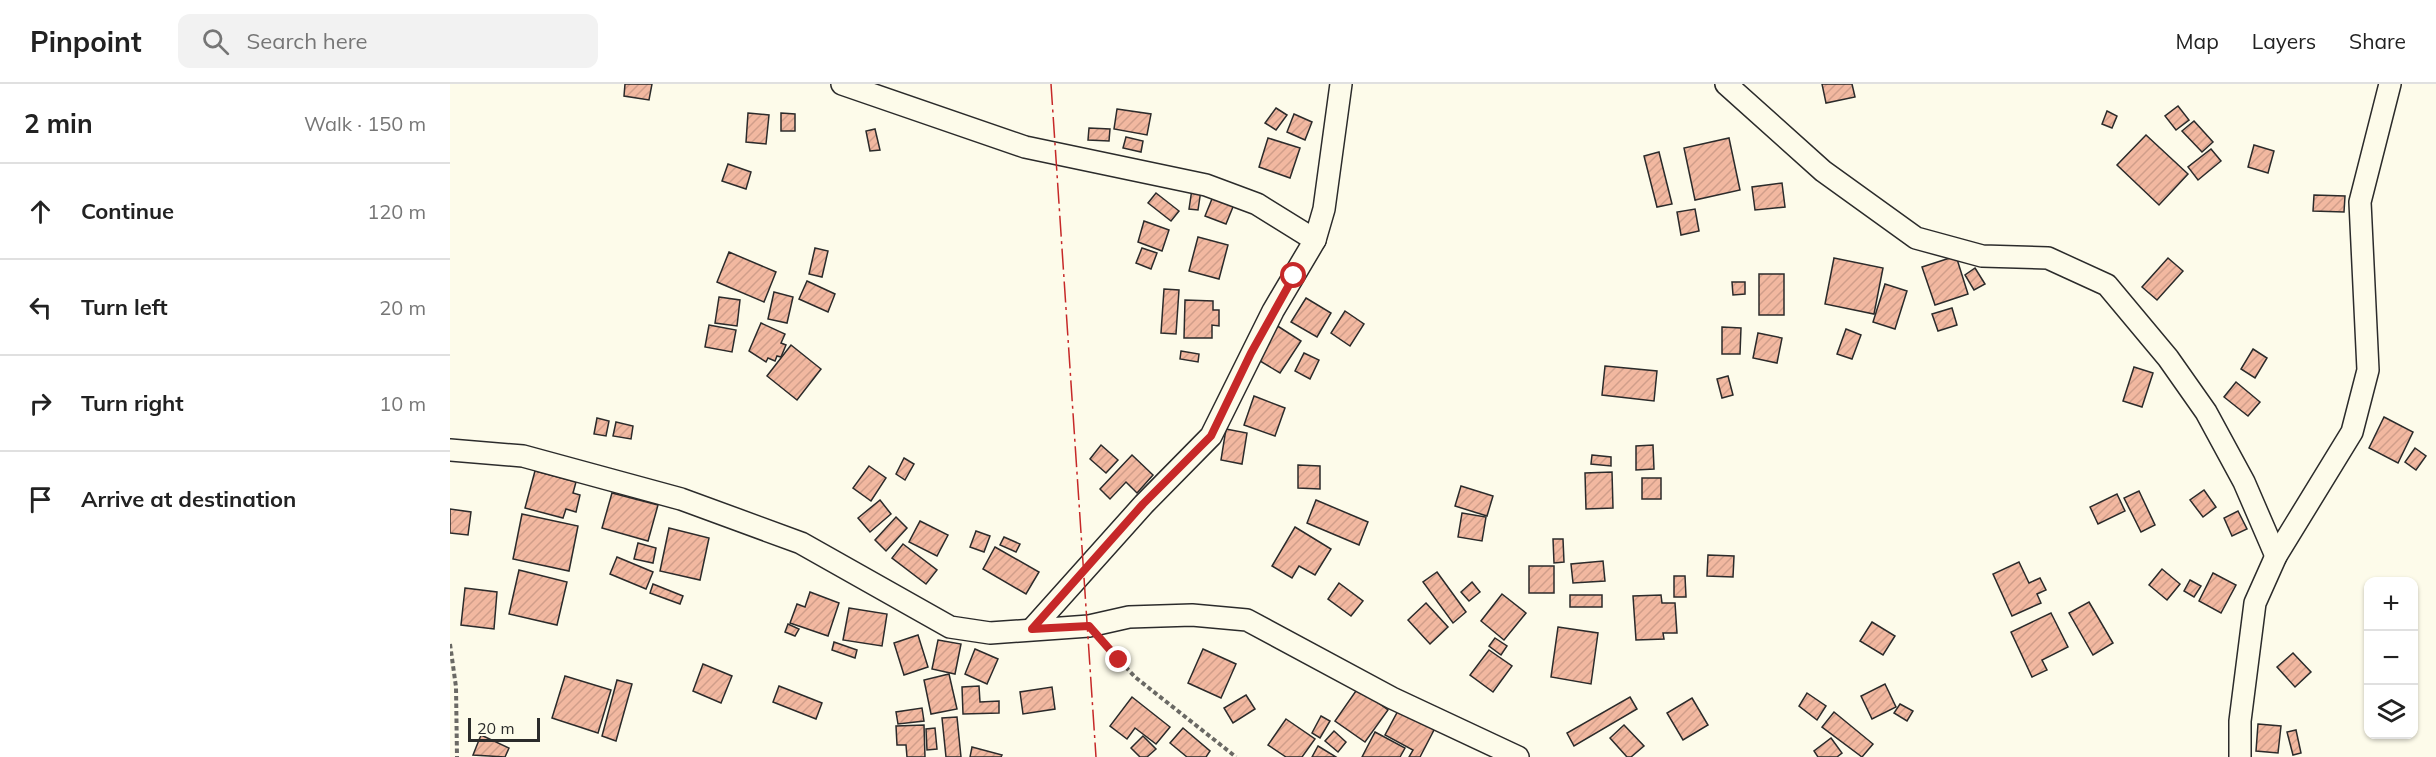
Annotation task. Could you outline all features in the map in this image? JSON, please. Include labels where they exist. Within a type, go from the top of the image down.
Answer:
[{"type":"street","points":[[842,84],[1024,147],[1206,185],[1257,204],[1315,240]]},
{"type":"street","points":[[1032,629],[1143,504],[1211,436],[1273,311],[1315,240],[1324,209],[1341,84]]},
{"type":"street","points":[[1726,84],[1823,171],[1916,238],[1982,256],[2048,258],[2107,285],[2168,358],[2206,412],[2244,482],[2276,556]]},
{"type":"street","points":[[2240,757],[2240,721],[2255,603],[2276,556],[2352,432],[2368,370],[2360,202],[2390,84]]},
{"type":"street","points":[[450,450],[523,456],[681,499],[801,543],[950,627],[990,633],[1089,626],[1129,617],[1191,615],[1247,620],[1392,698],[1518,757]]},
{"type":"path","points":[[1089,626],[1135,677],[1236,757]]},
{"type":"path","points":[[450,644],[456,687],[457,757]]},
{"type":"building","points":[[625,84],[652,84],[649,100],[624,96]]},
{"type":"building","points":[[1822,84],[1852,84],[1855,97],[1826,103]]},
{"type":"building","points":[[2178,106],[2189,120],[2176,130],[2165,116]]},
{"type":"building","points":[[1276,108],[1287,115],[1276,130],[1265,123]]},
{"type":"building","points":[[1117,109],[1151,114],[1147,135],[1114,129]]},
{"type":"building","points":[[2107,111],[2117,116],[2112,128],[2102,124]]},
{"type":"building","points":[[748,113],[769,115],[766,144],[746,142]]},
{"type":"building","points":[[781,113],[795,114],[795,131],[781,131]]},
{"type":"building","points":[[1294,114],[1312,122],[1305,140],[1287,132]]},
{"type":"building","points":[[2194,121],[2213,142],[2202,152],[2182,131]]},
{"type":"building","points":[[1089,128],[1110,129],[1109,141],[1088,140]]},
{"type":"building","points":[[875,129],[880,150],[870,151],[866,131]]},
{"type":"building","points":[[2146,135],[2188,174],[2159,205],[2117,165]]},
{"type":"building","points":[[1126,137],[1143,141],[1141,152],[1123,148]]},
{"type":"building","points":[[1268,138],[1300,148],[1290,178],[1259,167]]},
{"type":"building","points":[[1729,138],[1740,190],[1695,200],[1684,148]]},
{"type":"building","points":[[2254,145],[2274,151],[2268,173],[2248,167]]},
{"type":"building","points":[[2211,149],[2221,161],[2198,180],[2188,167]]},
{"type":"building","points":[[1659,152],[1672,204],[1657,207],[1644,156]]},
{"type":"building","points":[[728,164],[751,172],[746,189],[722,181]]},
{"type":"building","points":[[1782,183],[1785,207],[1755,210],[1752,187]]},
{"type":"building","points":[[1192,189],[1201,190],[1198,210],[1189,209]]},
{"type":"building","points":[[1156,193],[1179,211],[1171,221],[1148,203]]},
{"type":"building","points":[[1214,194],[1235,202],[1226,224],[1205,216]]},
{"type":"building","points":[[2314,195],[2345,196],[2344,212],[2313,211]]},
{"type":"building","points":[[1695,209],[1699,231],[1681,235],[1677,212]]},
{"type":"building","points":[[1144,221],[1169,230],[1162,251],[1138,242]]},
{"type":"building","points":[[1198,237],[1228,245],[1219,279],[1189,271]]},
{"type":"building","points":[[815,248],[828,251],[822,277],[809,274]]},
{"type":"building","points":[[1142,248],[1157,253],[1151,269],[1136,263]]},
{"type":"building","points":[[729,252],[776,272],[764,302],[717,282]]},
{"type":"building","points":[[1956,256],[1968,294],[1935,305],[1922,267]]},
{"type":"building","points":[[1834,258],[1883,268],[1874,314],[1825,304]]},
{"type":"building","points":[[2168,258],[2183,271],[2157,300],[2142,287]]},
{"type":"building","points":[[1975,268],[1985,284],[1974,290],[1965,275]]},
{"type":"building","points":[[1759,274],[1784,274],[1784,315],[1759,315]]},
{"type":"building","points":[[807,281],[835,294],[828,312],[799,299]]},
{"type":"building","points":[[1732,282],[1745,282],[1745,294],[1733,295]]},
{"type":"building","points":[[1885,284],[1907,291],[1895,329],[1873,322]]},
{"type":"building","points":[[1164,289],[1179,290],[1176,334],[1161,333]]},
{"type":"building","points":[[774,292],[793,297],[787,323],[768,319]]},
{"type":"building","points":[[719,297],[740,300],[737,326],[715,323]]},
{"type":"building","points":[[1306,298],[1331,313],[1317,337],[1291,322]]},
{"type":"building","points":[[1185,300],[1213,301],[1213,310],[1219,310],[1219,326],[1212,325],[1212,338],[1184,338]]},
{"type":"building","points":[[1952,308],[1957,325],[1938,331],[1932,314]]},
{"type":"building","points":[[1345,311],[1364,324],[1350,346],[1331,333]]},
{"type":"building","points":[[761,323],[785,334],[781,343],[786,345],[781,357],[777,356],[775,361],[768,358],[766,362],[749,351]]},
{"type":"building","points":[[709,325],[736,330],[732,352],[705,347]]},
{"type":"building","points":[[1276,325],[1301,341],[1280,373],[1255,358]]},
{"type":"building","points":[[1722,327],[1741,328],[1740,354],[1722,354]]},
{"type":"building","points":[[1846,329],[1861,335],[1852,359],[1837,354]]},
{"type":"building","points":[[1758,333],[1782,338],[1777,363],[1753,358]]},
{"type":"building","points":[[791,345],[821,369],[797,400],[767,376]]},
{"type":"building","points":[[2253,349],[2267,358],[2255,378],[2241,369]]},
{"type":"building","points":[[1181,351],[1199,354],[1198,362],[1180,359]]},
{"type":"building","points":[[1304,353],[1319,360],[1310,379],[1295,371]]},
{"type":"building","points":[[1605,366],[1657,371],[1654,401],[1602,395]]},
{"type":"building","points":[[2134,367],[2153,373],[2142,407],[2123,401]]},
{"type":"building","points":[[1728,376],[1733,395],[1722,398],[1717,379]]},
{"type":"building","points":[[2236,382],[2260,402],[2248,416],[2224,397]]},
{"type":"building","points":[[1254,396],[1285,408],[1275,436],[1244,425]]},
{"type":"building","points":[[2384,417],[2413,432],[2398,463],[2369,448]]},
{"type":"building","points":[[597,418],[609,421],[606,436],[594,434]]},
{"type":"building","points":[[616,422],[633,426],[631,439],[613,436]]},
{"type":"building","points":[[1226,429],[1247,433],[1242,464],[1221,460]]},
{"type":"building","points":[[1101,445],[1118,460],[1106,473],[1090,459]]},
{"type":"building","points":[[1653,445],[1654,469],[1636,470],[1636,446]]},
{"type":"building","points":[[2415,448],[2426,456],[2416,470],[2405,462]]},
{"type":"building","points":[[1132,455],[1153,475],[1137,493],[1126,482],[1110,499],[1100,489]]},
{"type":"building","points":[[1592,455],[1611,457],[1611,466],[1591,464]]},
{"type":"building","points":[[904,458],[914,464],[905,480],[896,474]]},
{"type":"building","points":[[1298,465],[1320,466],[1320,489],[1298,488]]},
{"type":"building","points":[[869,466],[886,478],[871,501],[853,488]]},
{"type":"building","points":[[535,471],[576,482],[573,493],[580,495],[576,512],[566,509],[563,518],[525,508]]},
{"type":"building","points":[[1612,472],[1613,508],[1586,509],[1585,473]]},
{"type":"building","points":[[1642,478],[1661,478],[1661,499],[1642,499]]},
{"type":"building","points":[[1461,486],[1493,496],[1487,516],[1455,506]]},
{"type":"building","points":[[2204,490],[2216,507],[2203,517],[2190,500]]},
{"type":"building","points":[[2139,491],[2155,525],[2141,532],[2124,498]]},
{"type":"building","points":[[612,493],[658,505],[648,541],[602,528]]},
{"type":"building","points":[[2117,494],[2125,511],[2098,524],[2090,507]]},
{"type":"building","points":[[880,500],[891,514],[870,532],[858,518]]},
{"type":"building","points":[[1316,500],[1368,522],[1359,545],[1307,523]]},
{"type":"building","points":[[450,509],[471,512],[468,535],[450,533]]},
{"type":"building","points":[[2238,511],[2247,529],[2232,536],[2224,518]]},
{"type":"building","points":[[1462,513],[1486,517],[1482,541],[1458,537]]},
{"type":"building","points":[[522,514],[578,526],[569,571],[513,559]]},
{"type":"building","points":[[896,517],[907,528],[886,551],[875,540]]},
{"type":"building","points":[[920,521],[948,535],[937,556],[909,542]]},
{"type":"building","points":[[1295,527],[1331,549],[1315,575],[1299,566],[1292,578],[1272,566]]},
{"type":"building","points":[[669,528],[709,538],[700,580],[660,571]]},
{"type":"building","points":[[976,531],[990,536],[984,552],[970,547]]},
{"type":"building","points":[[1004,537],[1020,544],[1016,552],[1000,545]]},
{"type":"building","points":[[1553,539],[1563,539],[1564,562],[1554,563]]},
{"type":"building","points":[[638,543],[656,548],[653,563],[634,559]]},
{"type":"building","points":[[903,544],[937,570],[926,584],[892,558]]},
{"type":"building","points":[[995,547],[1039,572],[1026,594],[983,569]]},
{"type":"building","points":[[1708,555],[1734,556],[1733,577],[1707,576]]},
{"type":"building","points":[[617,557],[653,572],[646,589],[610,574]]},
{"type":"building","points":[[1603,561],[1605,581],[1573,583],[1571,564]]},
{"type":"building","points":[[2019,562],[2029,583],[2040,578],[2046,590],[2037,594],[2041,603],[2012,616],[1993,574]]},
{"type":"building","points":[[1529,566],[1554,566],[1554,593],[1529,593]]},
{"type":"building","points":[[2162,569],[2180,584],[2167,600],[2149,585]]},
{"type":"building","points":[[519,570],[567,582],[557,625],[509,614]]},
{"type":"building","points":[[1437,572],[1466,612],[1453,623],[1423,582]]},
{"type":"building","points":[[2213,573],[2236,585],[2221,613],[2199,601]]},
{"type":"building","points":[[1674,576],[1685,576],[1686,597],[1674,597]]},
{"type":"building","points":[[2190,580],[2201,586],[2194,597],[2184,591]]},
{"type":"building","points":[[1472,582],[1480,592],[1469,601],[1461,592]]},
{"type":"building","points":[[1339,583],[1363,601],[1351,616],[1328,599]]},
{"type":"building","points":[[653,584],[683,596],[680,604],[650,593]]},
{"type":"building","points":[[465,588],[497,592],[494,629],[461,625]]},
{"type":"building","points":[[810,592],[839,603],[828,636],[790,623],[797,604],[805,607]]},
{"type":"building","points":[[1502,594],[1526,613],[1504,640],[1481,621]]},
{"type":"building","points":[[1570,595],[1602,595],[1602,607],[1570,607]]},
{"type":"building","points":[[1661,595],[1662,603],[1675,603],[1677,633],[1663,633],[1664,639],[1636,640],[1633,596]]},
{"type":"building","points":[[2089,602],[2113,643],[2093,655],[2069,613]]},
{"type":"building","points":[[1426,603],[1448,627],[1430,644],[1408,620]]},
{"type":"building","points":[[849,608],[887,614],[882,646],[843,640]]},
{"type":"building","points":[[2051,613],[2068,647],[2042,660],[2047,670],[2032,677],[2011,632]]},
{"type":"building","points":[[1872,622],[1895,636],[1883,655],[1860,641]]},
{"type":"building","points":[[788,624],[799,629],[795,636],[785,632]]},
{"type":"building","points":[[1558,627],[1598,633],[1591,684],[1551,677]]},
{"type":"building","points":[[918,635],[928,667],[904,675],[894,643]]},
{"type":"building","points":[[1495,638],[1507,646],[1501,655],[1489,646]]},
{"type":"building","points":[[938,640],[961,644],[955,674],[932,669]]},
{"type":"building","points":[[834,642],[857,650],[855,658],[832,650]]},
{"type":"building","points":[[975,649],[998,659],[987,684],[965,674]]},
{"type":"building","points":[[1203,649],[1236,664],[1221,698],[1188,683]]},
{"type":"building","points":[[1489,650],[1512,666],[1493,692],[1470,675]]},
{"type":"building","points":[[2293,653],[2311,672],[2295,687],[2277,667]]},
{"type":"building","points":[[703,664],[732,676],[721,703],[693,691]]},
{"type":"building","points":[[949,674],[957,709],[931,714],[924,680]]},
{"type":"building","points":[[565,676],[611,690],[598,733],[552,718]]},
{"type":"building","points":[[617,680],[632,684],[616,741],[602,736]]},
{"type":"building","points":[[1885,684],[1896,707],[1872,719],[1861,696]]},
{"type":"building","points":[[779,686],[822,703],[816,719],[773,702]]},
{"type":"building","points":[[979,686],[980,702],[999,701],[999,713],[963,714],[962,687]]},
{"type":"building","points":[[1052,687],[1055,709],[1023,714],[1020,692]]},
{"type":"building","points":[[1358,688],[1388,710],[1365,742],[1335,721]]},
{"type":"building","points":[[1807,693],[1826,706],[1817,720],[1799,706]]},
{"type":"building","points":[[1246,695],[1255,709],[1233,723],[1224,708]]},
{"type":"building","points":[[1132,697],[1170,727],[1156,744],[1135,728],[1127,739],[1110,726]]},
{"type":"building","points":[[1630,697],[1637,709],[1574,746],[1567,733]]},
{"type":"building","points":[[1692,698],[1708,725],[1683,740],[1667,713]]},
{"type":"building","points":[[1900,704],[1913,711],[1907,721],[1894,713]]},
{"type":"building","points":[[922,708],[924,721],[898,724],[896,712]]},
{"type":"building","points":[[1399,709],[1435,728],[1420,757],[1409,757],[1413,750],[1385,735]]},
{"type":"building","points":[[1834,712],[1873,744],[1862,757],[1822,727]]},
{"type":"building","points":[[1321,716],[1330,721],[1320,738],[1312,733]]},
{"type":"building","points":[[957,717],[961,757],[946,757],[942,718]]},
{"type":"building","points":[[1286,719],[1315,739],[1302,757],[1286,757],[1268,745]]},
{"type":"building","points":[[2258,724],[2281,726],[2278,753],[2256,751]]},
{"type":"building","points":[[924,725],[925,757],[907,757],[906,745],[897,745],[896,726]]},
{"type":"building","points":[[1624,725],[1644,746],[1631,757],[1627,757],[1610,738]]},
{"type":"building","points":[[935,728],[937,749],[927,750],[926,729]]},
{"type":"building","points":[[1183,728],[1210,751],[1206,757],[1187,757],[1170,743]]},
{"type":"building","points":[[2296,730],[2301,753],[2293,755],[2287,732]]},
{"type":"building","points":[[1334,731],[1346,742],[1338,752],[1325,741]]},
{"type":"building","points":[[1375,732],[1405,748],[1400,757],[1362,757]]},
{"type":"building","points":[[481,735],[509,748],[505,757],[473,755]]},
{"type":"building","points":[[1143,736],[1156,749],[1147,757],[1140,757],[1131,748]]},
{"type":"building","points":[[1831,738],[1842,753],[1837,757],[1818,757],[1814,751]]},
{"type":"building","points":[[1318,746],[1336,757],[1312,757]]},
{"type":"building","points":[[972,747],[1002,755],[1001,757],[970,757]]},
{"type":"power","points":[[1051,84],[1096,757]]},
{"type":"route","points":[[1119,660],[1089,626],[1032,629],[1143,504],[1211,436],[1251,353],[1294,276]]}]
